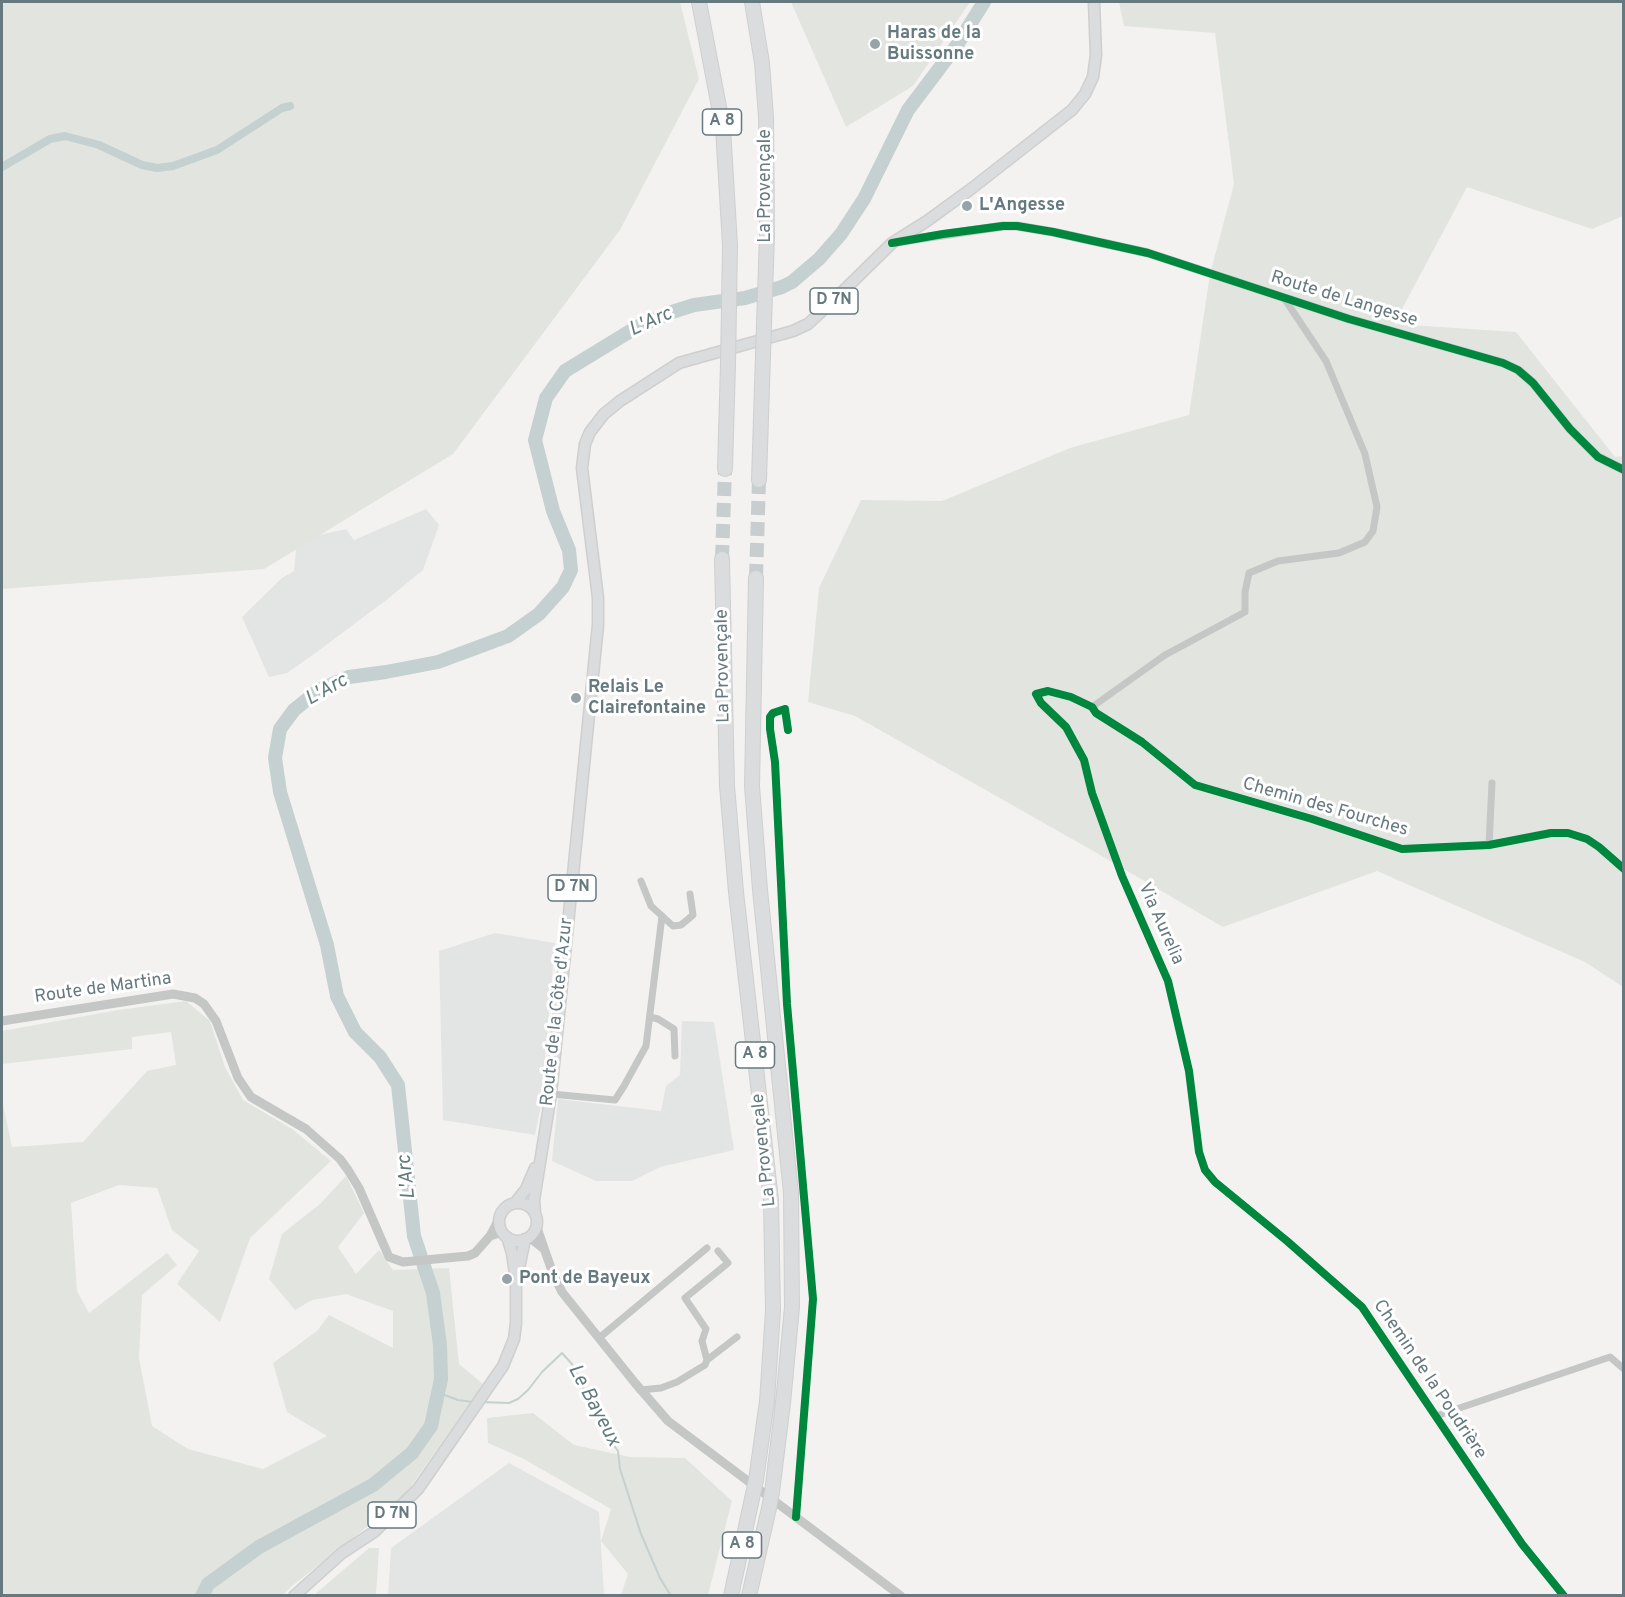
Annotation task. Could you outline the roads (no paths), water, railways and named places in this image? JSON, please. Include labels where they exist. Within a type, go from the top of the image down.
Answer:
[{"type":"highway","name":"La Provençale","points":[[699,2],[723,128],[730,245],[725,470]]},
{"type":"highway","name":"La Provençale","points":[[752,2],[762,63],[766,117],[767,235],[759,480]]},
{"type":"highway","name":"La Provençale","points":[[722,559],[727,786],[736,892],[771,1200],[773,1311],[766,1401],[756,1480],[731,1596]]},
{"type":"highway","name":"La Provençale","points":[[749,1596],[772,1492],[792,1307],[791,1193],[760,890],[752,786],[756,578]]},
{"type":"main road","name":"Route de la Côte d'Azur","points":[[534,1213],[550,1094],[598,625],[598,598],[582,468],[584,450],[590,432],[604,414],[620,401],[679,363],[793,331],[808,324],[892,243],[962,195],[1072,110],[1085,94],[1093,76],[1096,55],[1094,2]]},
{"type":"main road","name":"Route de la Côte d'Azur","points":[[515,1203],[526,1189],[543,1148]]},
{"type":"main road","points":[[515,1203],[526,1205],[534,1213],[536,1225],[527,1238],[517,1241],[504,1235],[499,1219],[506,1207],[515,1203]]},
{"type":"main road","name":"D 7N","points":[[294,1596],[342,1553],[374,1532],[418,1489],[503,1366],[514,1338],[516,1281],[512,1252],[504,1235]]},
{"type":"main road","name":"D 7N","points":[[516,1281],[527,1238]]},
{"type":"street","name":"Route de Langesse","points":[[892,243],[943,234],[1017,226],[1148,253],[1349,319],[1503,363],[1518,370],[1533,383],[1570,429],[1598,457],[1623,470]]},
{"type":"street","points":[[1092,707],[1165,655],[1245,612],[1245,592],[1249,573],[1278,561],[1339,553],[1365,542],[1372,531],[1377,507],[1365,453],[1326,362],[1284,297]]},
{"type":"street","name":"Chemin des Fourches","points":[[1036,694],[1048,691],[1071,697],[1092,707],[1096,713],[1142,742],[1195,785],[1312,819],[1402,849],[1489,846],[1551,833],[1568,833],[1587,839],[1623,869]]},
{"type":"street","name":"Via Aurelia","points":[[1036,694],[1041,703],[1066,727],[1084,760],[1092,793],[1122,876],[1168,981],[1189,1071],[1199,1152],[1205,1170],[1215,1182]]},
{"type":"street","points":[[788,730],[785,709],[773,713],[770,717],[770,729],[776,774],[787,1004],[813,1299],[796,1517]]},
{"type":"street","points":[[1489,846],[1492,783]]},
{"type":"street","points":[[640,881],[651,906],[673,926],[681,925],[693,915],[690,894]]},
{"type":"street","points":[[550,1094],[615,1100],[646,1046],[662,916]]},
{"type":"street","name":"Route de Martina","points":[[2,1021],[173,994],[195,998],[204,1004],[216,1021],[238,1078],[251,1097],[306,1129],[340,1159],[359,1188],[389,1257],[403,1262],[460,1258],[474,1253],[490,1236],[499,1219]]},
{"type":"street","points":[[650,1017],[674,1029],[675,1056]]},
{"type":"street","name":"Chemin de la Poudrière","points":[[1215,1182],[1362,1307],[1522,1544],[1564,1596]]},
{"type":"street","points":[[536,1225],[556,1282],[562,1292],[640,1390],[662,1414],[684,1435],[901,1596]]},
{"type":"street","name":"Route de Martina","points":[[490,1236],[504,1235]]},
{"type":"street","points":[[527,1238],[544,1249]]},
{"type":"street","points":[[599,1338],[707,1248]]},
{"type":"street","points":[[707,1360],[702,1341],[706,1329],[685,1298],[728,1263],[718,1251]]},
{"type":"street","points":[[640,1390],[661,1388],[677,1382],[705,1365],[707,1360],[737,1337]]},
{"type":"street","points":[[1436,1416],[1610,1358],[1623,1369]]},
{"type":"waterway","name":"L'Arc","points":[[202,1596],[208,1584],[259,1547],[373,1485],[412,1453],[431,1426],[441,1379],[440,1345],[433,1293],[414,1236],[398,1085],[380,1057],[355,1032],[337,996],[327,945],[280,792],[275,758],[280,729],[294,710],[319,690],[349,677],[438,662],[508,636],[539,614],[563,587],[571,570],[569,550],[553,511],[535,440],[546,398],[565,371],[637,327],[694,305],[745,298],[782,287],[792,282],[819,259],[841,234],[864,199],[908,110],[957,45],[984,2]]},
{"type":"waterway","points":[[2,167],[50,139],[65,136],[99,145],[142,165],[157,168],[173,166],[217,150],[282,108],[290,106]]},
{"type":"waterway","name":"Le Bayeux","points":[[481,1402],[509,1403],[518,1399],[562,1353],[572,1364],[604,1432],[618,1451],[620,1469],[641,1534],[660,1578],[671,1596]]},
{"type":"waterway","name":"Le Bayeux","points":[[439,1393],[458,1400],[473,1402]]},
{"type":"tunnel","points":[[722,559],[725,469]]},
{"type":"tunnel","points":[[756,578],[759,480]]},
{"type":"place","name":"Haras de la Buissonne","points":[[875,44]]},
{"type":"place","name":"L'Angesse","points":[[967,206]]},
{"type":"place","name":"Relais Le Clairefontaine","points":[[576,698]]},
{"type":"place","name":"Pont de Bayeux","points":[[507,1279]]}]
